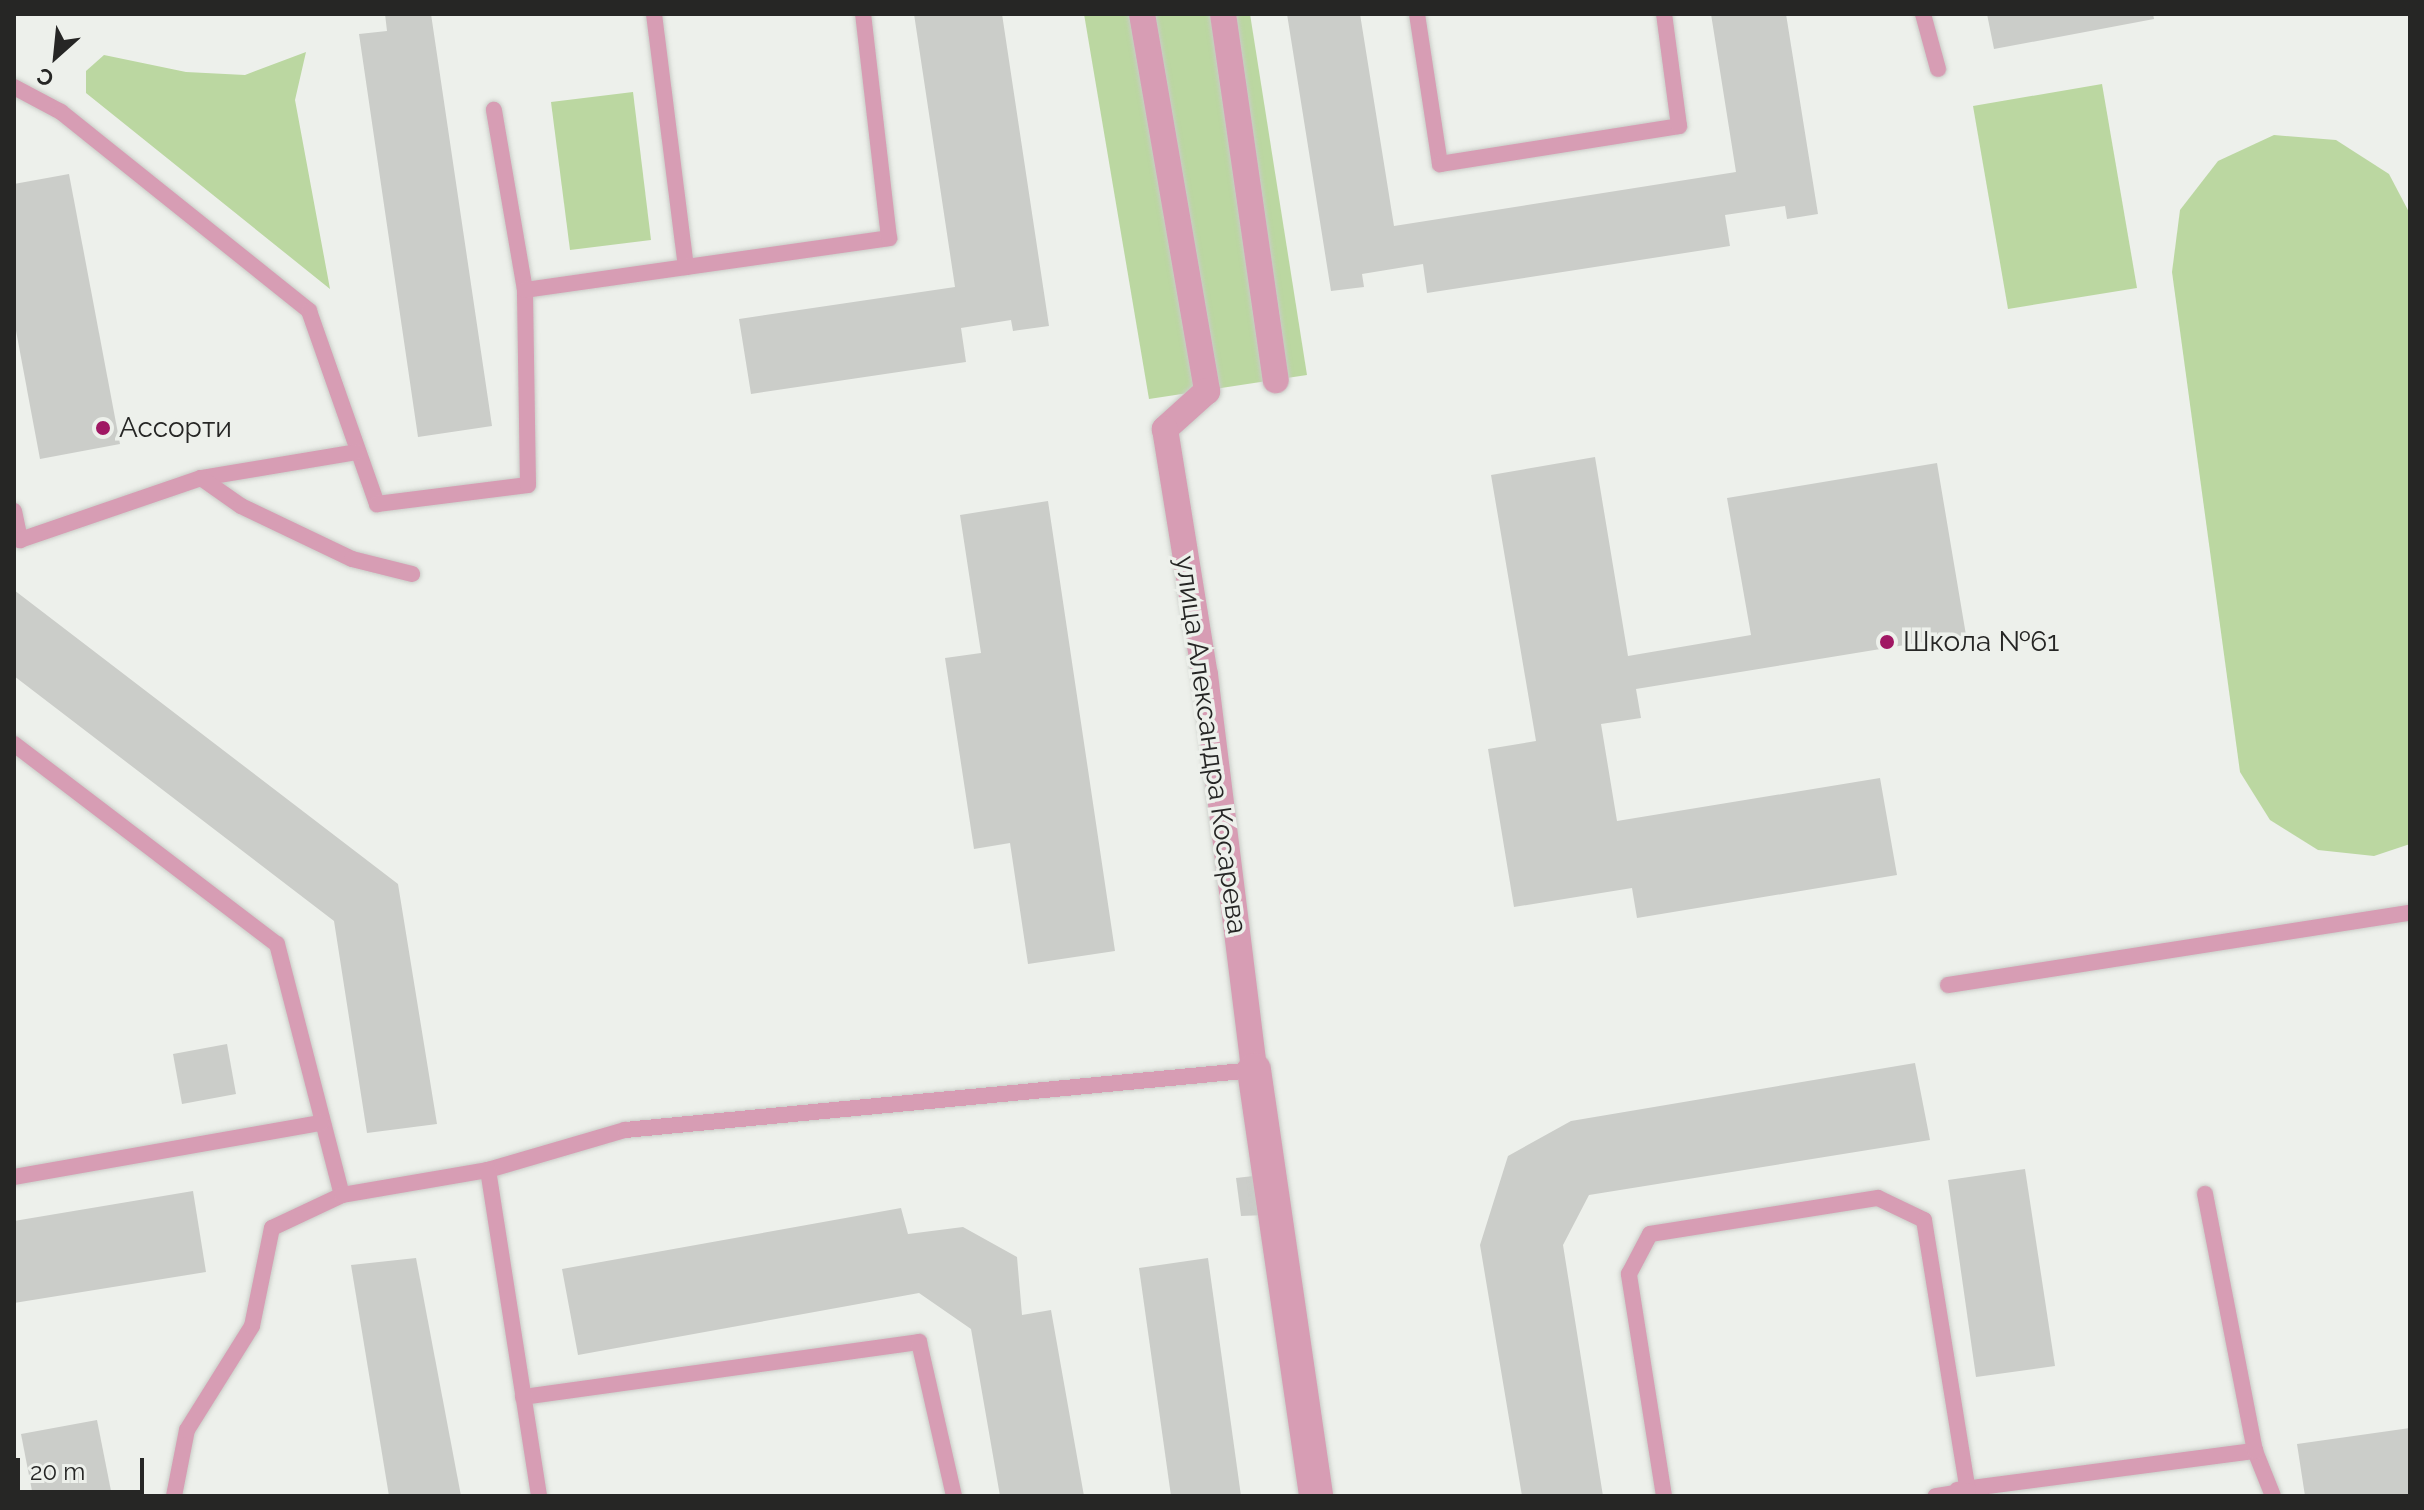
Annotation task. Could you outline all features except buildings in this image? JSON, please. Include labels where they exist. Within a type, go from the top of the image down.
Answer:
[{"type":"street","name":"улица Александра Косарева","points":[[1142,14],[1207,391],[1165,429],[1205,675],[1254,1070],[1316,1496]]},
{"type":"street","points":[[1223,14],[1276,380]]},
{"type":"lane","points":[[654,14],[686,267]]},
{"type":"lane","points":[[525,290],[889,238],[863,14]]},
{"type":"lane","points":[[1417,14],[1440,164],[1679,126],[1664,14]]},
{"type":"lane","points":[[1923,14],[1938,69]]},
{"type":"lane","points":[[14,87],[61,112],[309,311],[356,452],[377,504],[528,485],[525,290],[494,110]]},
{"type":"lane","points":[[14,511],[17,541],[201,478],[356,452]]},
{"type":"lane","points":[[201,478],[241,506],[352,559],[412,574]]},
{"type":"lane","points":[[14,744],[277,944],[342,1195]]},
{"type":"lane","points":[[1948,985],[2410,913]]},
{"type":"lane","points":[[174,1496],[187,1430],[252,1326],[272,1228],[342,1195],[488,1170],[625,1130],[1254,1070]]},
{"type":"lane","points":[[14,1177],[321,1123]]},
{"type":"lane","points":[[488,1170],[539,1496]]},
{"type":"lane","points":[[2205,1194],[2255,1451],[2273,1496]]},
{"type":"lane","points":[[1664,1496],[1629,1274],[1650,1234],[1878,1198],[1924,1220],[1961,1490]]},
{"type":"lane","points":[[523,1397],[919,1342],[954,1496]]},
{"type":"lane","points":[[1935,1496],[2255,1451]]},
{"type":"green space","points":[[1084,14],[1250,14],[1307,375],[1149,399]]},
{"type":"green space","points":[[306,52],[295,100],[330,289],[86,93],[86,71],[104,55],[186,72],[245,75]]},
{"type":"green space","points":[[2102,84],[2137,288],[2008,309],[1973,106]]},
{"type":"green space","points":[[633,92],[651,240],[570,250],[551,102]]},
{"type":"green space","points":[[2274,135],[2336,140],[2389,174],[2410,214],[2410,844],[2374,856],[2318,850],[2270,820],[2240,772],[2172,272],[2180,210],[2218,161]]},
{"type":"place","name":"Ассорти","points":[[103,428]]},
{"type":"place","name":"Школа №61","points":[[1887,642]]}]
